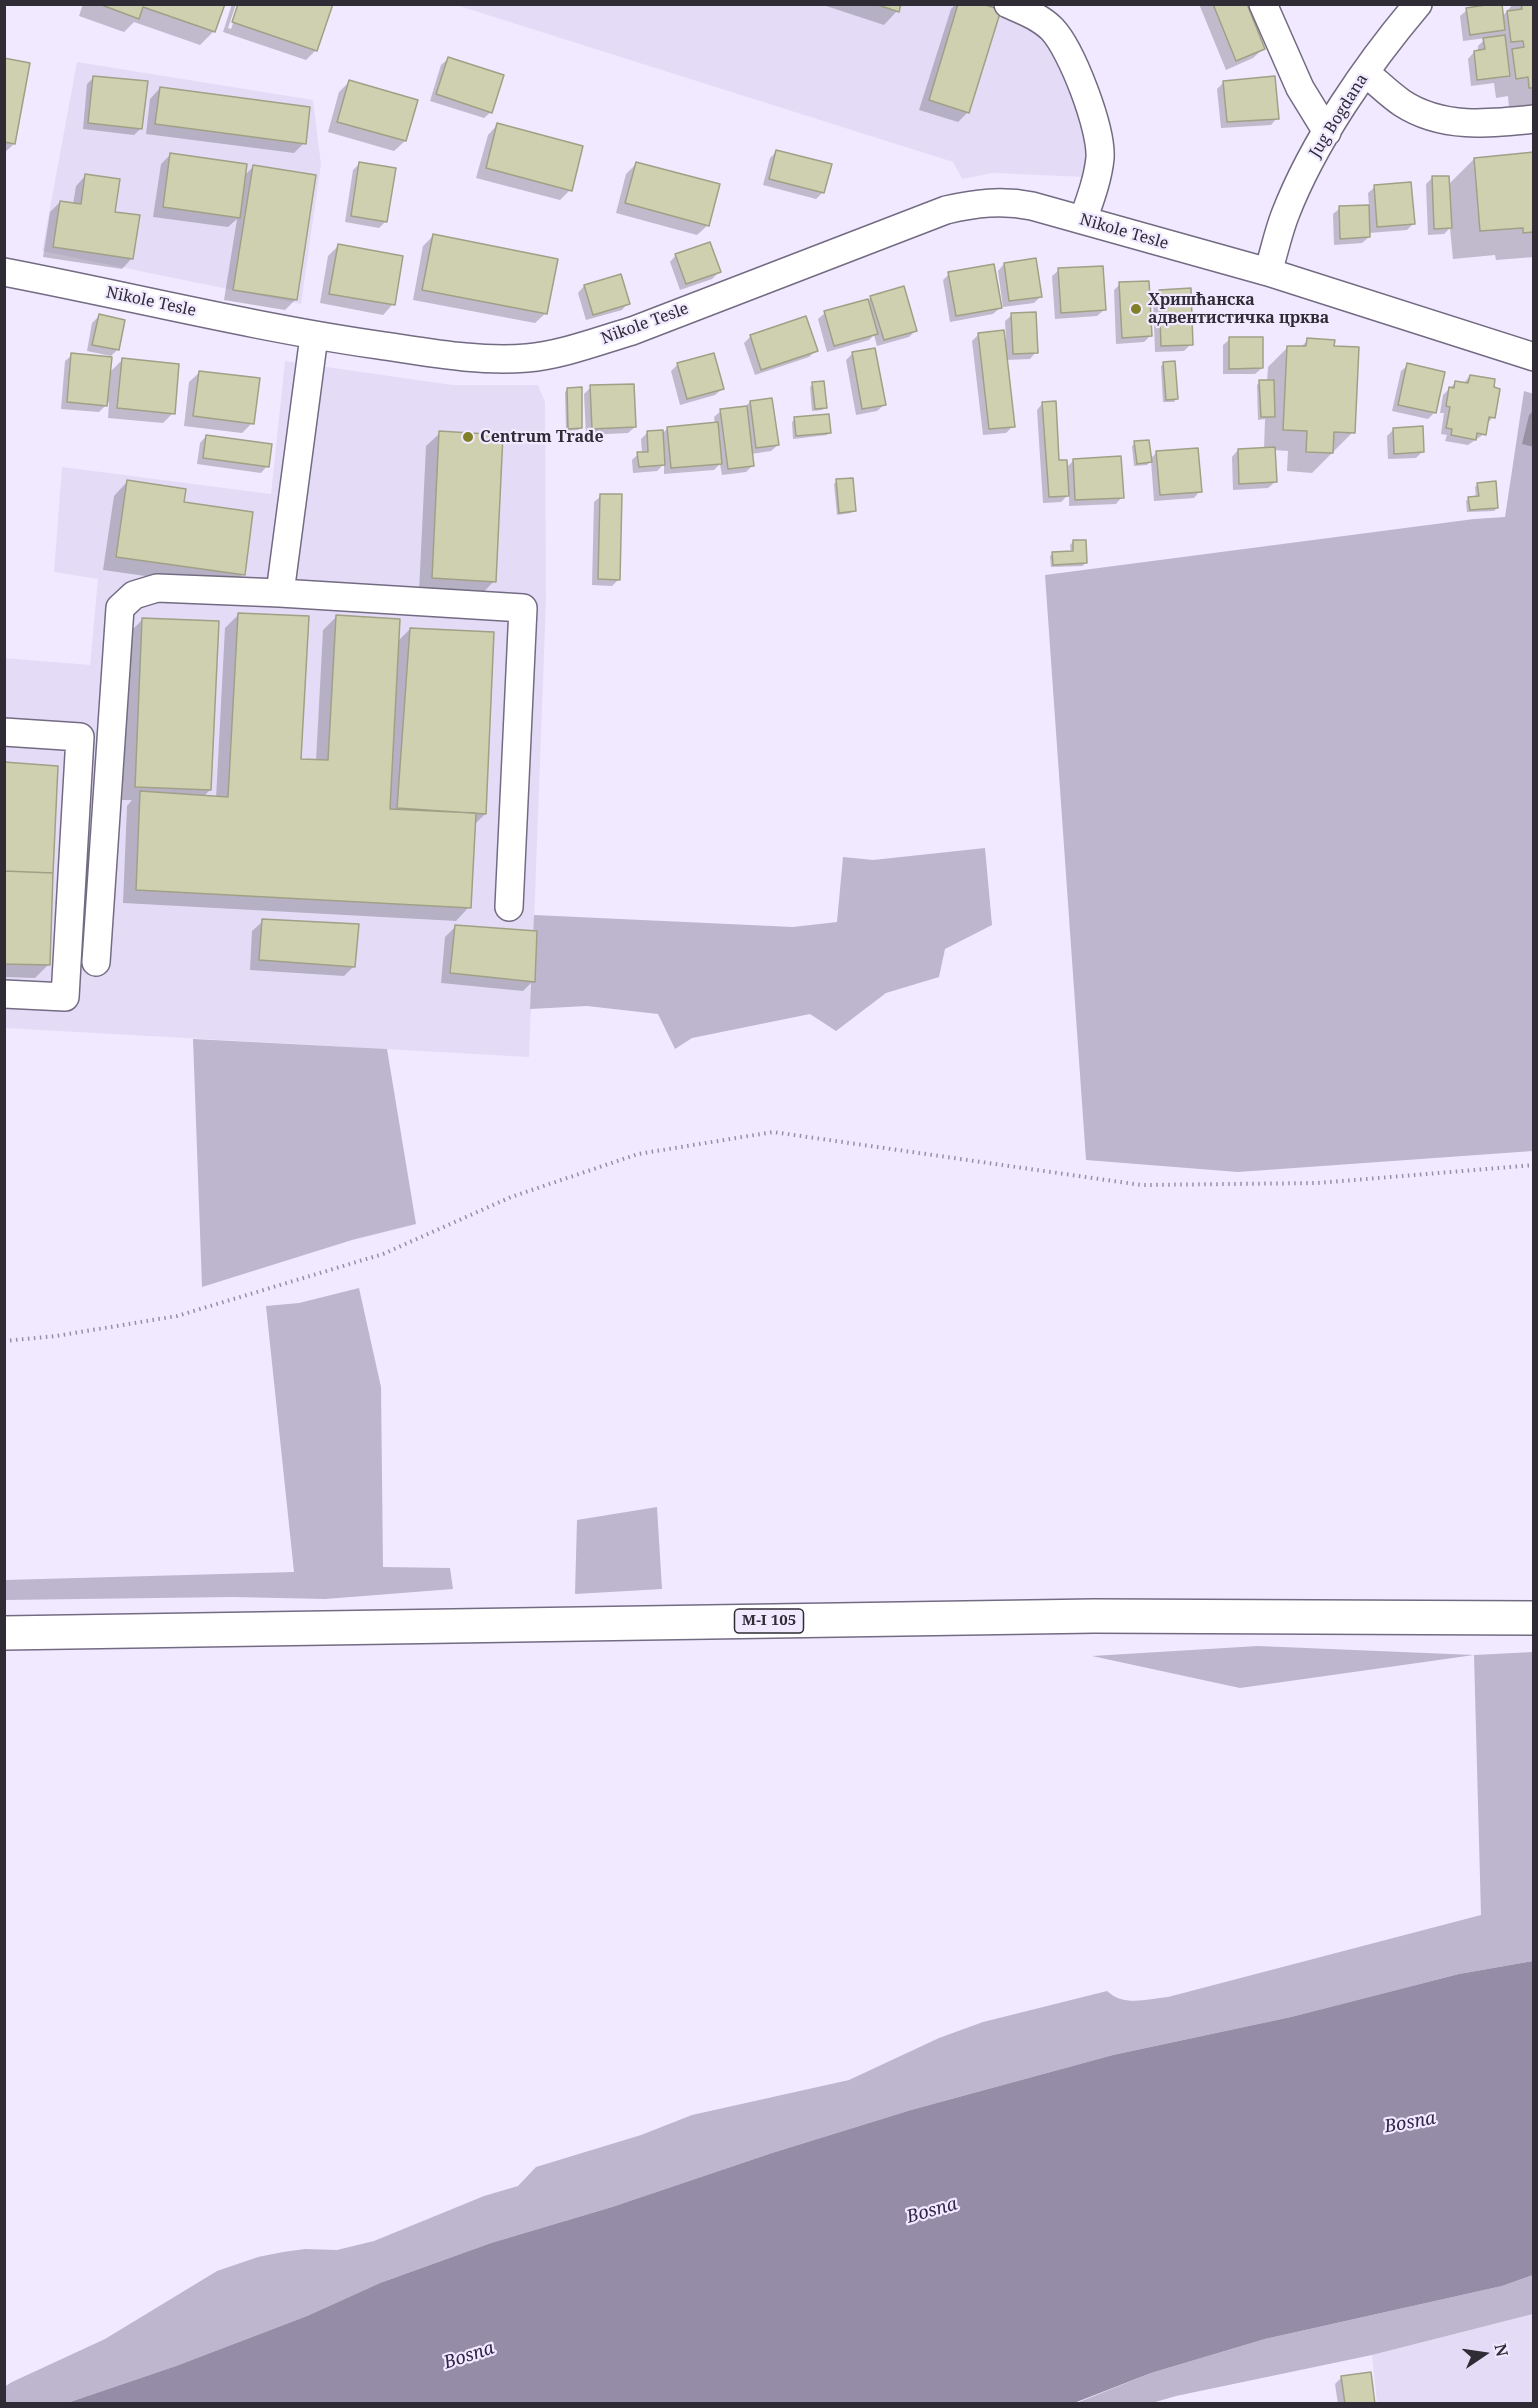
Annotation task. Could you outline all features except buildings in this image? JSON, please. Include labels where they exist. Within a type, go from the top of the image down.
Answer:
[{"type":"main road","name":"M-I 105","points":[[4,1633],[1094,1616],[1533,1618]]},
{"type":"street","points":[[1008,4],[1038,17],[1054,31],[1070,57],[1082,85],[1095,124],[1100,156],[1083,220]]},
{"type":"street","points":[[1263,4],[1300,88],[1327,132]]},
{"type":"street","name":"Jug Bogdana","points":[[1268,272],[1285,215],[1318,145],[1366,73],[1418,4]]},
{"type":"street","points":[[1366,73],[1402,102],[1430,117],[1484,124],[1533,119]]},
{"type":"street","name":"Nikole Tesle","points":[[4,272],[314,336],[449,355],[488,359],[528,358],[581,347],[632,331],[946,210],[974,203],[1000,201],[1083,220],[1268,272],[1533,357]]},
{"type":"street","points":[[280,593],[314,336]]},
{"type":"street","points":[[96,962],[120,608],[134,595],[157,588],[523,608],[509,907]]},
{"type":"street","points":[[4,732],[80,737],[65,996],[4,994]]},
{"type":"path","points":[[4,1341],[57,1336],[177,1316],[383,1254],[511,1197],[638,1155],[773,1132],[1141,1185],[1318,1183],[1533,1165]]},
{"type":"shaded area","points":[[456,5],[986,5],[1033,26],[1064,64],[1088,140],[1086,177],[993,173],[962,179],[953,162]]},
{"type":"shaded area","points":[[77,62],[313,100],[321,164],[301,304],[42,251]]},
{"type":"shaded area","points":[[285,361],[452,385],[538,385],[545,402],[546,600],[529,1057],[5,1028],[4,658],[90,665],[98,579],[54,572],[62,467],[271,494]]},
{"type":"shaded area","points":[[1524,391],[1534,394],[1533,1151],[1238,1172],[1086,1160],[1045,575],[1474,519],[1505,517]]},
{"type":"shaded area","points":[[985,848],[992,925],[945,949],[939,977],[886,993],[836,1031],[810,1014],[692,1038],[675,1049],[658,1014],[587,1006],[530,1009],[534,915],[793,927],[837,922],[843,857],[873,860]]},
{"type":"shaded area","points":[[193,1039],[387,1049],[416,1224],[352,1240],[202,1287]]},
{"type":"shaded area","points":[[359,1288],[381,1387],[383,1567],[450,1568],[453,1589],[325,1599],[233,1597],[5,1600],[5,1580],[294,1572],[266,1306],[299,1303]]},
{"type":"shaded area","points":[[657,1507],[662,1589],[575,1594],[577,1520]]},
{"type":"shaded area","points":[[1258,1646],[1474,1655],[1240,1688],[1092,1656]]},
{"type":"shaded area","points":[[1533,1652],[1533,1961],[1459,1974],[1291,2017],[1113,2055],[911,2110],[772,2153],[612,2207],[491,2243],[380,2283],[307,2316],[176,2366],[67,2403],[5,2403],[4,2387],[12,2382],[105,2339],[217,2271],[258,2257],[305,2249],[337,2250],[374,2241],[484,2196],[518,2186],[536,2167],[641,2135],[692,2115],[849,2080],[939,2038],[983,2022],[1107,1991],[1121,1999],[1128,2000],[1168,1997],[1481,1915],[1474,1655]]},
{"type":"shaded area","points":[[1533,2275],[1533,2314],[1372,2355],[1152,2403],[1074,2404],[1151,2373],[1265,2339],[1502,2286]]},
{"type":"shaded area","points":[[1533,2314],[1533,2403],[1377,2403],[1372,2355]]},
{"type":"water","name":"Bosna","points":[[1533,1961],[1533,2275],[1502,2286],[1265,2339],[1151,2373],[1074,2403],[67,2403],[176,2366],[307,2316],[380,2283],[491,2243],[612,2207],[772,2153],[911,2110],[1113,2055],[1291,2017],[1459,1974]]},
{"type":"place","name":"Хришћанска адвентистичка црква","points":[[1136,309]]},
{"type":"place","name":"Centrum Trade","points":[[468,437]]}]
